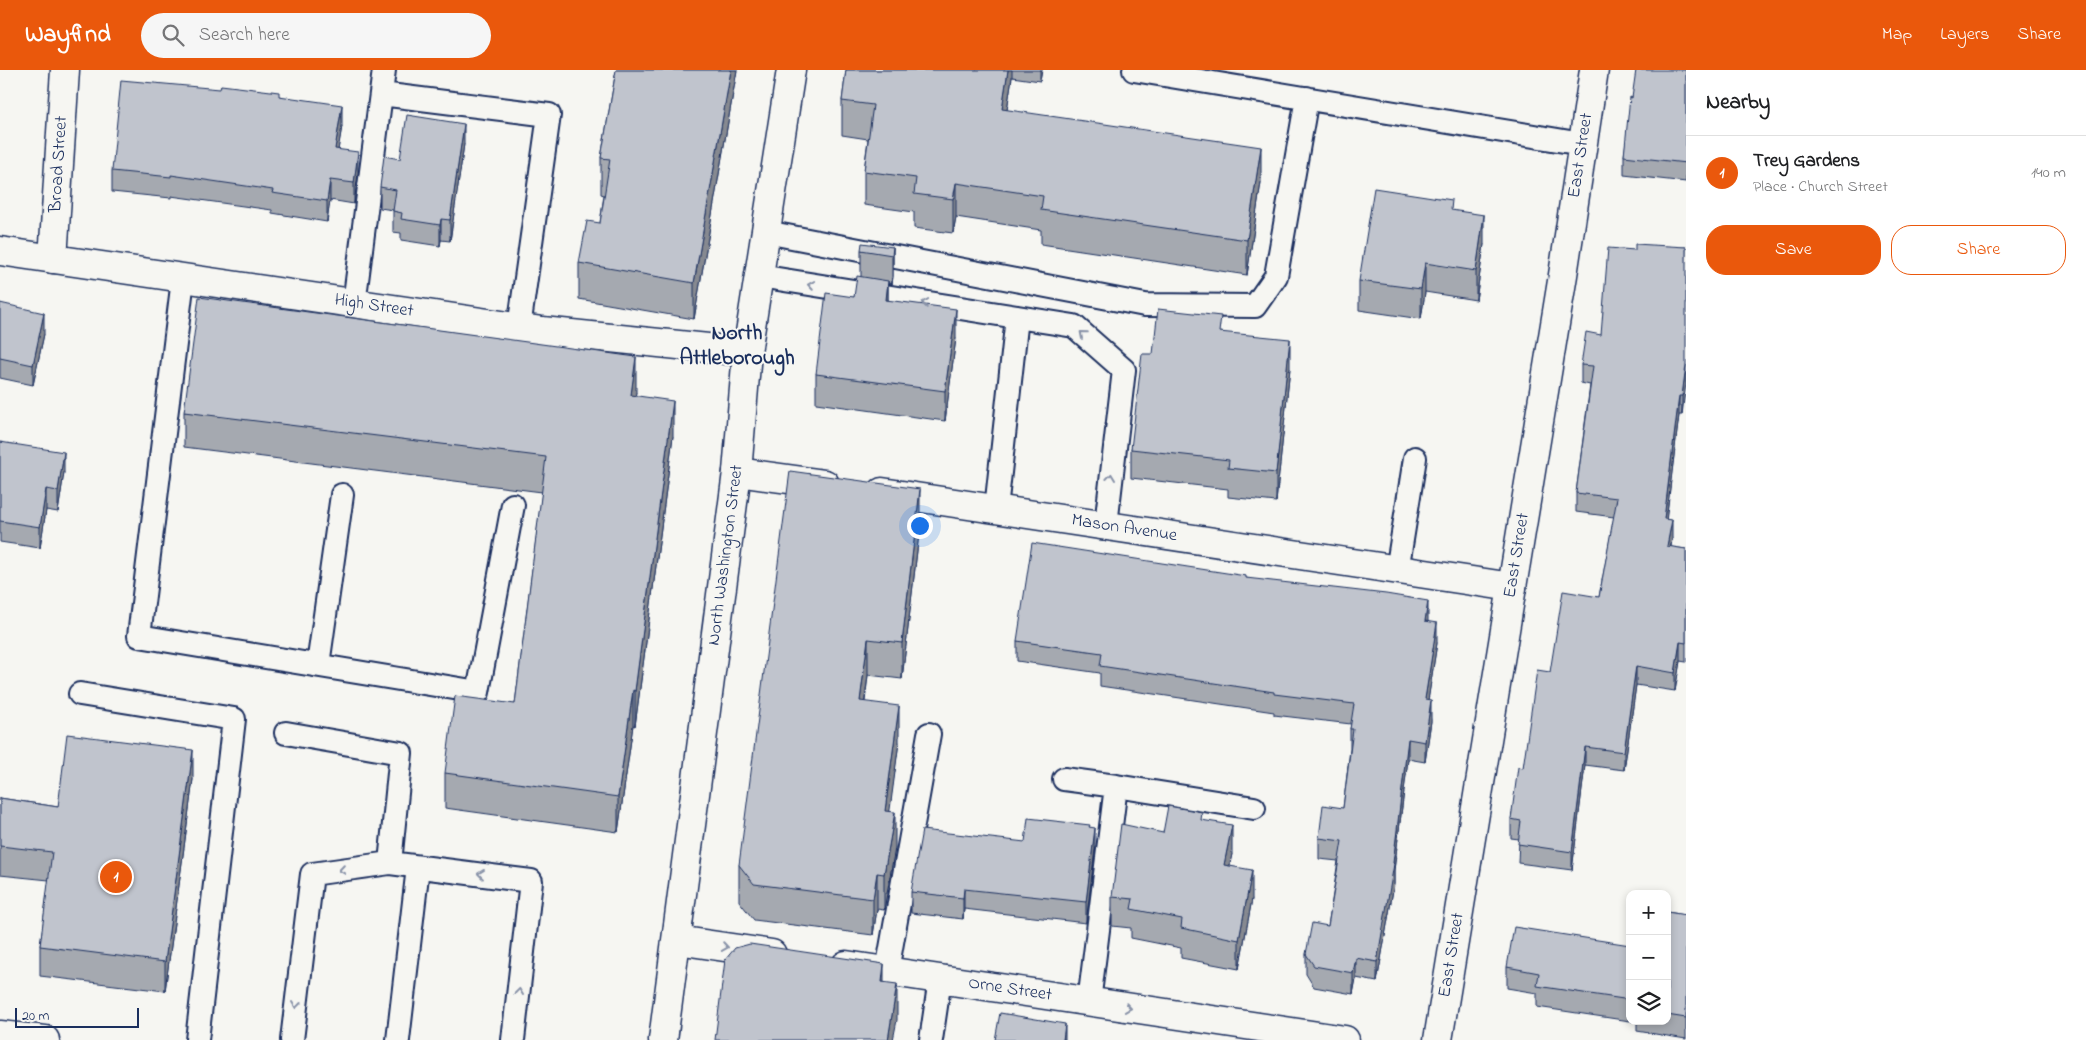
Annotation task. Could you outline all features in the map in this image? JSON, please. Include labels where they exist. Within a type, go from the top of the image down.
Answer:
[{"type":"street","name":"Broad Street","points":[[53,259],[65,70]]},
{"type":"street","name":"North Washington Street","points":[[663,1040],[737,472],[747,352],[791,70]]},
{"type":"street","name":"East Street","points":[[1438,1040],[1594,70]]},
{"type":"street","name":"High Street","points":[[0,251],[520,328],[747,352]]},
{"type":"street","name":"Mason Avenue","points":[[737,472],[1106,525],[1512,587]]},
{"type":"street","name":"Orne Street","points":[[677,940],[1345,1040]]},
{"type":"street","points":[[0,1035],[45,1040]]},
{"type":"lane","points":[[354,304],[384,70]]},
{"type":"lane","points":[[1134,70],[1582,144]]},
{"type":"lane","points":[[381,94],[549,115],[520,328]]},
{"type":"lane","points":[[766,232],[1145,305],[1255,306],[1276,276],[1306,98]]},
{"type":"lane","points":[[759,276],[1074,326],[1124,370],[1106,525]]},
{"type":"lane","points":[[183,279],[139,636],[478,692],[513,505]]},
{"type":"lane","points":[[996,509],[1017,317]]},
{"type":"lane","points":[[1398,571],[1415,458]]},
{"type":"lane","points":[[318,665],[342,495]]},
{"type":"lane","points":[[80,694],[234,720],[198,1040]]},
{"type":"lane","points":[[286,733],[401,753],[390,863]]},
{"type":"lane","points":[[887,972],[929,734]]},
{"type":"lane","points":[[1064,779],[1254,808]]},
{"type":"lane","points":[[1089,1002],[1116,786]]},
{"type":"lane","points":[[292,1040],[312,874],[390,863],[531,881],[513,1040]]},
{"type":"lane","points":[[398,1040],[418,867]]},
{"type":"lane","points":[[931,1040],[940,979]]},
{"type":"building","points":[[616,70],[731,70],[694,283],[579,263],[587,221],[600,223],[610,159],[601,158]]},
{"type":"building","points":[[846,70],[1008,70],[1002,109],[1261,147],[1247,240],[1041,210],[1043,196],[956,183],[953,199],[914,194],[916,178],[864,171],[873,105],[842,101]]},
{"type":"building","points":[[1636,70],[1686,70],[1686,163],[1624,156],[1630,97],[1632,98]]},
{"type":"building","points":[[121,80],[220,89],[221,85],[279,92],[279,96],[342,105],[335,149],[358,152],[354,183],[330,180],[327,201],[272,193],[273,190],[171,175],[171,177],[112,171]]},
{"type":"building","points":[[407,115],[464,124],[450,220],[441,219],[440,225],[401,219],[402,213],[393,211],[396,190],[380,187],[384,156],[400,159]]},
{"type":"building","points":[[1374,188],[1452,200],[1451,210],[1484,215],[1476,271],[1425,263],[1421,289],[1359,281]]},
{"type":"building","points":[[862,243],[893,247],[892,255],[861,250]]},
{"type":"building","points":[[1635,244],[1686,247],[1686,365],[1682,396],[1679,396],[1664,519],[1672,520],[1667,546],[1686,549],[1686,643],[1680,642],[1675,673],[1636,666],[1624,752],[1585,747],[1572,852],[1518,844],[1521,821],[1511,819],[1518,767],[1523,768],[1537,670],[1550,672],[1563,591],[1599,597],[1617,498],[1576,493],[1593,366],[1581,365],[1586,332],[1601,335],[1608,248],[1635,250]]},
{"type":"building","points":[[857,276],[888,281],[886,300],[956,309],[945,391],[816,374],[826,293],[854,297]]},
{"type":"building","points":[[199,297],[636,357],[631,395],[673,401],[635,691],[633,690],[618,797],[445,773],[455,696],[515,704],[546,457],[184,412]]},
{"type":"building","points":[[0,303],[44,313],[33,365],[0,358]]},
{"type":"building","points":[[1158,309],[1221,316],[1219,332],[1290,339],[1276,473],[1228,468],[1229,460],[1131,449],[1142,354],[1153,354]]},
{"type":"building","points":[[0,442],[64,452],[58,491],[46,489],[40,527],[0,521]]},
{"type":"building","points":[[790,471],[920,489],[902,643],[868,639],[860,701],[899,706],[885,811],[895,812],[884,874],[877,873],[873,899],[754,884],[739,865]]},
{"type":"building","points":[[1032,543],[1246,576],[1246,578],[1386,594],[1428,601],[1425,621],[1437,623],[1425,699],[1431,700],[1425,742],[1408,739],[1394,864],[1377,962],[1356,958],[1353,973],[1314,966],[1306,954],[1312,923],[1328,926],[1342,841],[1319,838],[1323,805],[1343,808],[1353,729],[1350,729],[1354,704],[1274,694],[1274,692],[1100,666],[1102,653],[1017,641]]},
{"type":"building","points":[[67,734],[193,750],[165,962],[40,946],[52,852],[0,846],[0,798],[58,807]]},
{"type":"building","points":[[1168,806],[1202,812],[1201,820],[1232,825],[1224,865],[1252,870],[1239,940],[1181,928],[1182,919],[1131,909],[1133,899],[1112,897],[1121,824],[1163,833]]},
{"type":"building","points":[[1028,818],[1090,825],[1089,827],[1095,828],[1086,902],[964,889],[963,898],[911,892],[922,830],[1025,842]]},
{"type":"building","points":[[1671,913],[1686,915],[1686,1018],[1671,1016]]},
{"type":"building","points":[[1514,927],[1626,944],[1626,999],[1537,986],[1539,973],[1507,967]]},
{"type":"building","points":[[750,944],[884,964],[882,982],[897,984],[888,1040],[715,1040],[725,960],[735,948]]},
{"type":"building","points":[[1000,1013],[1065,1024],[1063,1040],[995,1040]]},
{"type":"place","name":"Trey Gardens","points":[[116,877]]},
{"type":"district","name":"North Attleborough","points":[[737,346]]}]
